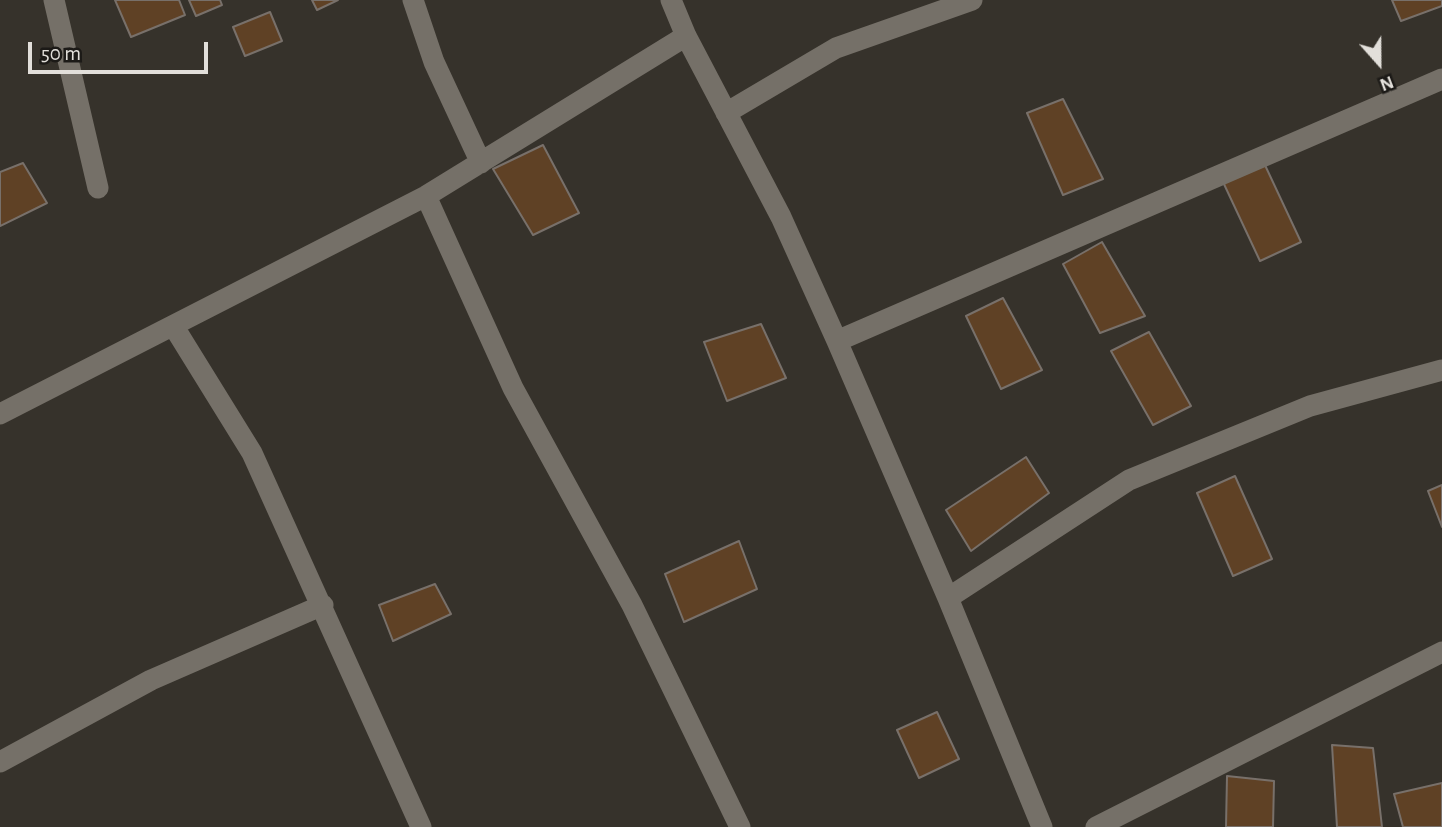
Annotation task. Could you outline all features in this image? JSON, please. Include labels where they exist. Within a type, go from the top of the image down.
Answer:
[{"type":"street","points":[[54,0],[98,188]]},
{"type":"street","points":[[413,0],[434,62],[481,163]]},
{"type":"street","points":[[671,0],[686,36],[781,216],[948,598],[1042,827]]},
{"type":"street","points":[[726,113],[836,48],[972,0]]},
{"type":"street","points":[[0,414],[426,196],[686,36]]},
{"type":"street","points":[[837,341],[1442,79]]},
{"type":"street","points":[[426,196],[513,388],[632,606],[740,827]]},
{"type":"street","points":[[174,327],[252,453],[323,605],[421,827]]},
{"type":"street","points":[[948,598],[1129,480],[1310,406],[1442,370]]},
{"type":"street","points":[[0,762],[151,680],[323,605]]},
{"type":"street","points":[[1096,827],[1442,652]]},
{"type":"building","points":[[115,0],[179,0],[185,15],[131,37]]},
{"type":"building","points":[[189,0],[220,0],[222,5],[196,16]]},
{"type":"building","points":[[312,0],[338,0],[317,10]]},
{"type":"building","points":[[1392,0],[1442,0],[1442,6],[1401,21]]},
{"type":"building","points":[[270,12],[282,41],[245,56],[233,27]]},
{"type":"building","points":[[1063,99],[1103,179],[1063,195],[1027,113]]},
{"type":"building","points":[[543,145],[579,213],[533,235],[493,169]]},
{"type":"building","points":[[23,163],[47,203],[0,226],[0,172]]},
{"type":"building","points":[[1264,163],[1301,242],[1260,261],[1223,182]]},
{"type":"building","points":[[1102,242],[1145,316],[1100,333],[1063,264]]},
{"type":"building","points":[[1003,298],[1042,370],[1001,389],[966,316]]},
{"type":"building","points":[[761,324],[786,378],[727,401],[704,342]]},
{"type":"building","points":[[1149,332],[1191,406],[1153,425],[1111,351]]},
{"type":"building","points":[[1026,457],[1049,493],[971,551],[946,510]]},
{"type":"building","points":[[1235,476],[1272,559],[1233,576],[1197,493]]},
{"type":"building","points":[[1442,485],[1442,527],[1428,491]]},
{"type":"building","points":[[739,541],[757,589],[684,622],[665,574]]},
{"type":"building","points":[[435,584],[451,614],[393,641],[379,605]]},
{"type":"building","points":[[937,712],[959,759],[919,778],[897,730]]},
{"type":"building","points":[[1332,745],[1373,748],[1382,827],[1337,827]]},
{"type":"building","points":[[1227,776],[1274,781],[1273,827],[1226,827]]},
{"type":"building","points":[[1442,783],[1442,827],[1403,827],[1394,794]]}]
